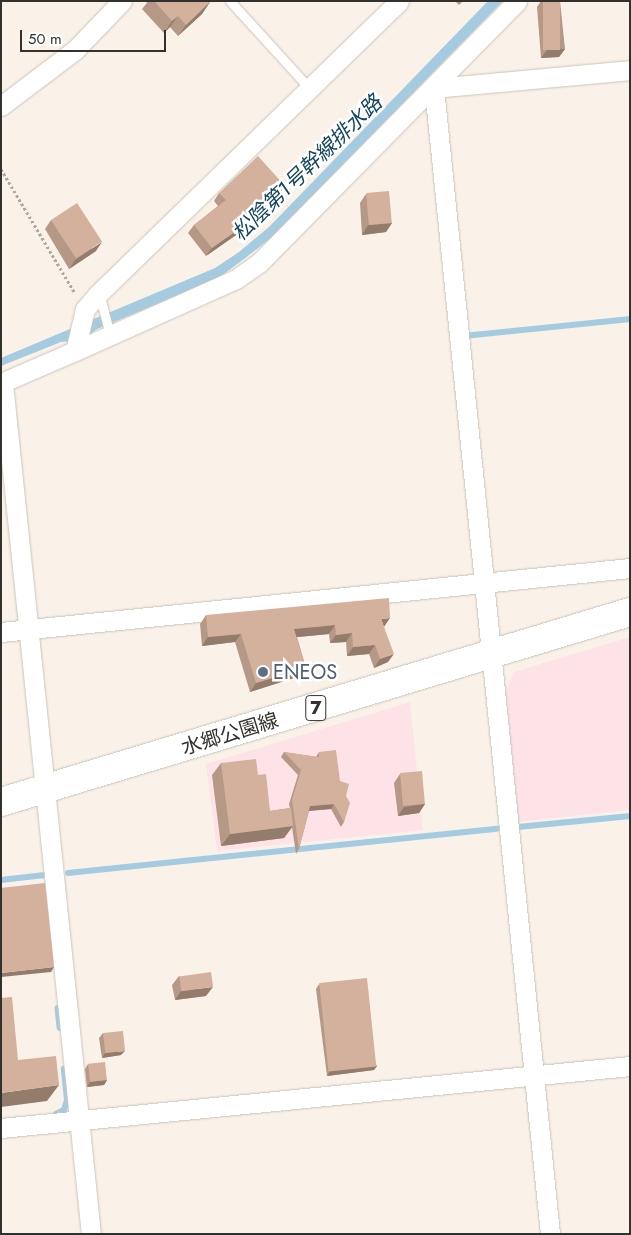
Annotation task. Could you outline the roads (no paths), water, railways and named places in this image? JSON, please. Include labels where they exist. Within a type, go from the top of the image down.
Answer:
[{"type":"main road","name":"水郷公園線","points":[[1,802],[630,612]]},
{"type":"street","points":[[1,106],[75,50],[122,1]]},
{"type":"street","points":[[76,349],[84,312],[99,293],[399,1]]},
{"type":"street","points":[[91,1234],[2,383],[110,333],[236,279],[260,262],[434,88],[517,1]]},
{"type":"street","points":[[434,88],[630,70]]},
{"type":"street","points":[[434,88],[550,1234]]},
{"type":"street","points":[[1,632],[630,568]]},
{"type":"street","points":[[1,1128],[630,1066]]},
{"type":"lane","points":[[230,1],[310,89]]},
{"type":"lane","points":[[99,293],[110,333]]},
{"type":"water","points":[[488,1],[503,1],[272,237],[244,259],[217,279],[97,329],[83,340],[61,342],[1,366],[1,358],[215,268],[239,252],[269,227]]},
{"type":"waterway","points":[[464,336],[630,319]]},
{"type":"waterway","points":[[518,827],[630,816]]},
{"type":"waterway","points":[[68,873],[497,829]]},
{"type":"waterway","points":[[1,880],[45,875]]},
{"type":"waterway","points":[[58,1008],[60,1028]]},
{"type":"waterway","points":[[56,1114],[64,1110],[67,1100],[64,1069]]},
{"type":"place","name":"ENEOS","points":[[263,672]]},
{"type":"water label","name":"松陰第1号幹線排水路","points":[[307,168]]}]
